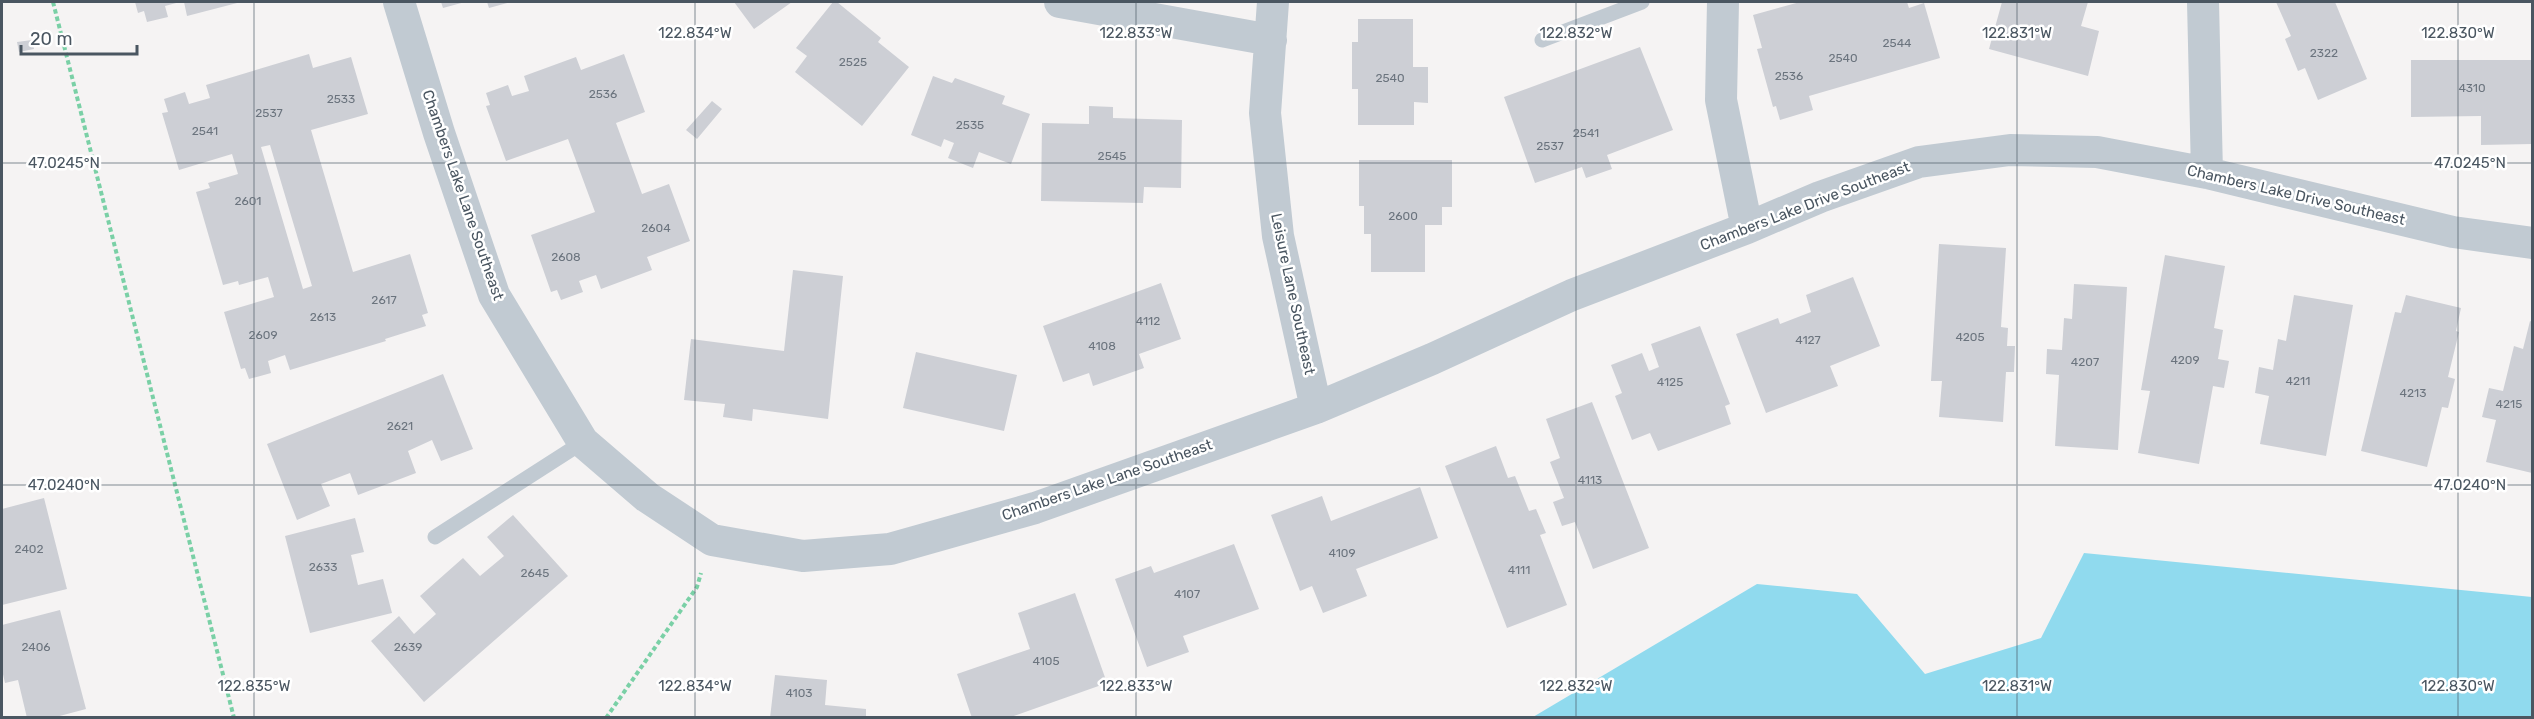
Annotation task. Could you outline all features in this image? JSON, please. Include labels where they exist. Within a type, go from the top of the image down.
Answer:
[{"type":"street","name":"Chambers Lake Lane Southeast","points":[[399,2],[439,133],[495,296],[583,442],[646,496],[712,540],[803,556],[890,549],[1035,508],[1316,408]]},
{"type":"street","points":[[1060,2],[1270,40]]},
{"type":"street","name":"Leisure Lane Southeast","points":[[1273,2],[1265,113],[1278,236],[1316,408]]},
{"type":"street","points":[[1723,2],[1721,100],[1747,228]]},
{"type":"street","points":[[2204,2],[2207,173]]},
{"type":"street","name":"Chambers Lake Drive Southeast","points":[[1316,408],[1572,296],[1820,197],[1919,162],[2010,150],[2097,152],[2207,173],[2453,232],[2532,243]]},
{"type":"lane","points":[[1542,40],[1642,2]]},
{"type":"lane","points":[[435,537],[583,442]]},
{"type":"path","points":[[53,2],[234,717]]},
{"type":"path","points":[[606,717],[697,587],[712,540]]},
{"type":"water","points":[[2084,553],[2532,597],[2532,717],[1533,717],[1757,584],[1857,594],[1925,674],[2041,638]]},
{"type":"building","points":[[135,2],[180,2],[165,6],[168,17],[147,22],[144,11],[138,13]]},
{"type":"building","points":[[184,2],[241,2],[187,16]]},
{"type":"building","points":[[441,2],[465,2],[443,8]]},
{"type":"building","points":[[487,2],[511,2],[489,8]]},
{"type":"building","points":[[734,2],[792,2],[754,29]]},
{"type":"building","points":[[833,2],[837,2],[881,38],[878,42],[909,67],[862,126],[795,72],[807,56],[796,48]]},
{"type":"building","points":[[1800,2],[1907,2],[1909,8],[1924,3],[1940,58],[1809,96],[1813,110],[1780,120],[1776,106],[1773,107],[1757,49],[1762,48],[1753,15]]},
{"type":"building","points":[[2002,2],[2088,2],[2081,26],[2099,31],[2088,76],[1989,49]]},
{"type":"building","points":[[2276,2],[2335,2],[2367,79],[2318,100],[2305,68],[2298,71],[2285,39],[2291,36]]},
{"type":"building","points":[[1358,19],[1413,19],[1413,67],[1428,67],[1428,103],[1414,102],[1414,125],[1358,125],[1358,89],[1352,89],[1352,42],[1358,42]]},
{"type":"building","points":[[32,40],[34,49],[19,52],[17,42]]},
{"type":"building","points":[[1640,47],[1673,130],[1607,155],[1612,169],[1586,178],[1582,167],[1535,183],[1504,97]]},
{"type":"building","points":[[309,54],[313,68],[351,57],[368,114],[311,130],[353,272],[410,254],[428,313],[422,315],[426,326],[385,339],[386,341],[290,370],[285,355],[268,361],[271,373],[249,379],[245,368],[241,369],[224,312],[274,297],[268,277],[239,285],[238,281],[223,285],[196,192],[210,188],[208,183],[238,174],[232,154],[179,170],[162,113],[168,112],[164,99],[185,92],[189,104],[210,98],[206,85]],"holes":[[[270,145],[312,286],[303,289],[261,147]]]},
{"type":"building","points":[[624,54],[645,112],[616,123],[642,194],[669,184],[690,241],[647,257],[652,270],[601,289],[596,275],[579,281],[583,292],[561,300],[557,290],[551,292],[531,235],[595,212],[568,139],[506,161],[486,106],[490,105],[486,93],[508,85],[512,96],[529,91],[524,76],[576,57],[581,70]]},
{"type":"building","points":[[2411,60],[2532,60],[2532,144],[2481,145],[2481,116],[2411,117]]},
{"type":"building","points":[[933,76],[952,83],[955,78],[1005,96],[1002,104],[1030,114],[1011,164],[979,152],[973,168],[948,158],[954,143],[944,139],[941,147],[911,135]]},
{"type":"building","points":[[712,101],[722,109],[697,139],[686,130]]},
{"type":"building","points":[[1089,106],[1113,107],[1113,118],[1182,120],[1181,188],[1144,187],[1143,203],[1041,201],[1042,123],[1089,124]]},
{"type":"building","points":[[1359,160],[1452,160],[1452,207],[1442,207],[1442,225],[1425,225],[1425,272],[1371,272],[1371,234],[1364,234],[1364,206],[1359,206]]},
{"type":"building","points":[[1939,244],[2006,248],[2001,327],[2008,328],[2007,346],[2015,346],[2014,372],[2006,372],[2003,422],[1939,417],[1942,381],[1931,381]]},
{"type":"building","points":[[2165,255],[2225,266],[2214,328],[2223,330],[2218,359],[2229,361],[2224,388],[2213,386],[2199,464],[2138,453],[2150,391],[2141,390]]},
{"type":"building","points":[[793,270],[843,276],[828,419],[753,409],[752,421],[723,417],[725,404],[684,400],[691,339],[784,351]]},
{"type":"building","points":[[1853,277],[1880,346],[1830,366],[1838,386],[1766,413],[1736,334],[1778,318],[1780,324],[1811,312],[1806,295]]},
{"type":"building","points":[[1161,283],[1181,339],[1139,354],[1144,368],[1093,386],[1089,373],[1063,382],[1043,326]]},
{"type":"building","points":[[2074,284],[2127,287],[2118,450],[2055,446],[2059,375],[2046,374],[2047,349],[2062,350],[2064,318],[2072,319]]},
{"type":"building","points":[[2294,295],[2353,305],[2326,456],[2260,444],[2269,396],[2255,393],[2259,367],[2273,370],[2278,339],[2286,341]]},
{"type":"building","points":[[2406,295],[2461,308],[2456,331],[2459,332],[2448,377],[2455,379],[2448,408],[2442,407],[2427,467],[2361,451],[2395,312],[2401,313]]},
{"type":"building","points":[[2530,321],[2532,322],[2532,473],[2486,462],[2496,420],[2482,417],[2489,388],[2503,391],[2514,346],[2523,349]]},
{"type":"building","points":[[1700,326],[1730,404],[1725,406],[1731,424],[1658,451],[1650,433],[1632,440],[1615,396],[1622,393],[1611,365],[1642,353],[1649,371],[1659,367],[1651,344]]},
{"type":"building","points":[[916,352],[1017,375],[1004,431],[903,408]]},
{"type":"building","points":[[443,374],[473,449],[441,461],[432,440],[408,451],[416,473],[358,495],[350,473],[321,484],[330,506],[297,520],[267,444]]},
{"type":"building","points":[[1592,402],[1649,548],[1593,569],[1575,522],[1562,526],[1553,502],[1564,498],[1550,462],[1560,458],[1546,419]]},
{"type":"building","points":[[1496,446],[1508,478],[1515,476],[1529,511],[1536,509],[1546,533],[1540,535],[1567,605],[1507,628],[1445,466]]},
{"type":"building","points":[[1420,487],[1438,538],[1356,569],[1367,596],[1323,613],[1312,586],[1300,591],[1271,515],[1322,496],[1331,521]]},
{"type":"building","points":[[44,498],[67,589],[2,605],[2,509]]},
{"type":"building","points":[[513,515],[568,576],[424,702],[371,641],[399,616],[414,634],[436,614],[420,596],[463,558],[480,576],[504,556],[487,537]]},
{"type":"building","points":[[355,518],[364,552],[351,555],[358,585],[383,579],[392,613],[310,633],[285,536]]},
{"type":"building","points":[[1234,544],[1259,609],[1183,636],[1189,652],[1147,667],[1115,579],[1151,566],[1154,573]]},
{"type":"building","points":[[1075,593],[1107,683],[1008,718],[972,718],[957,674],[1030,649],[1018,613]]},
{"type":"building","points":[[60,610],[86,709],[52,718],[27,718],[18,680],[5,683],[2,670],[2,625]]},
{"type":"building","points":[[775,675],[827,680],[825,705],[866,709],[866,718],[770,718]]}]
